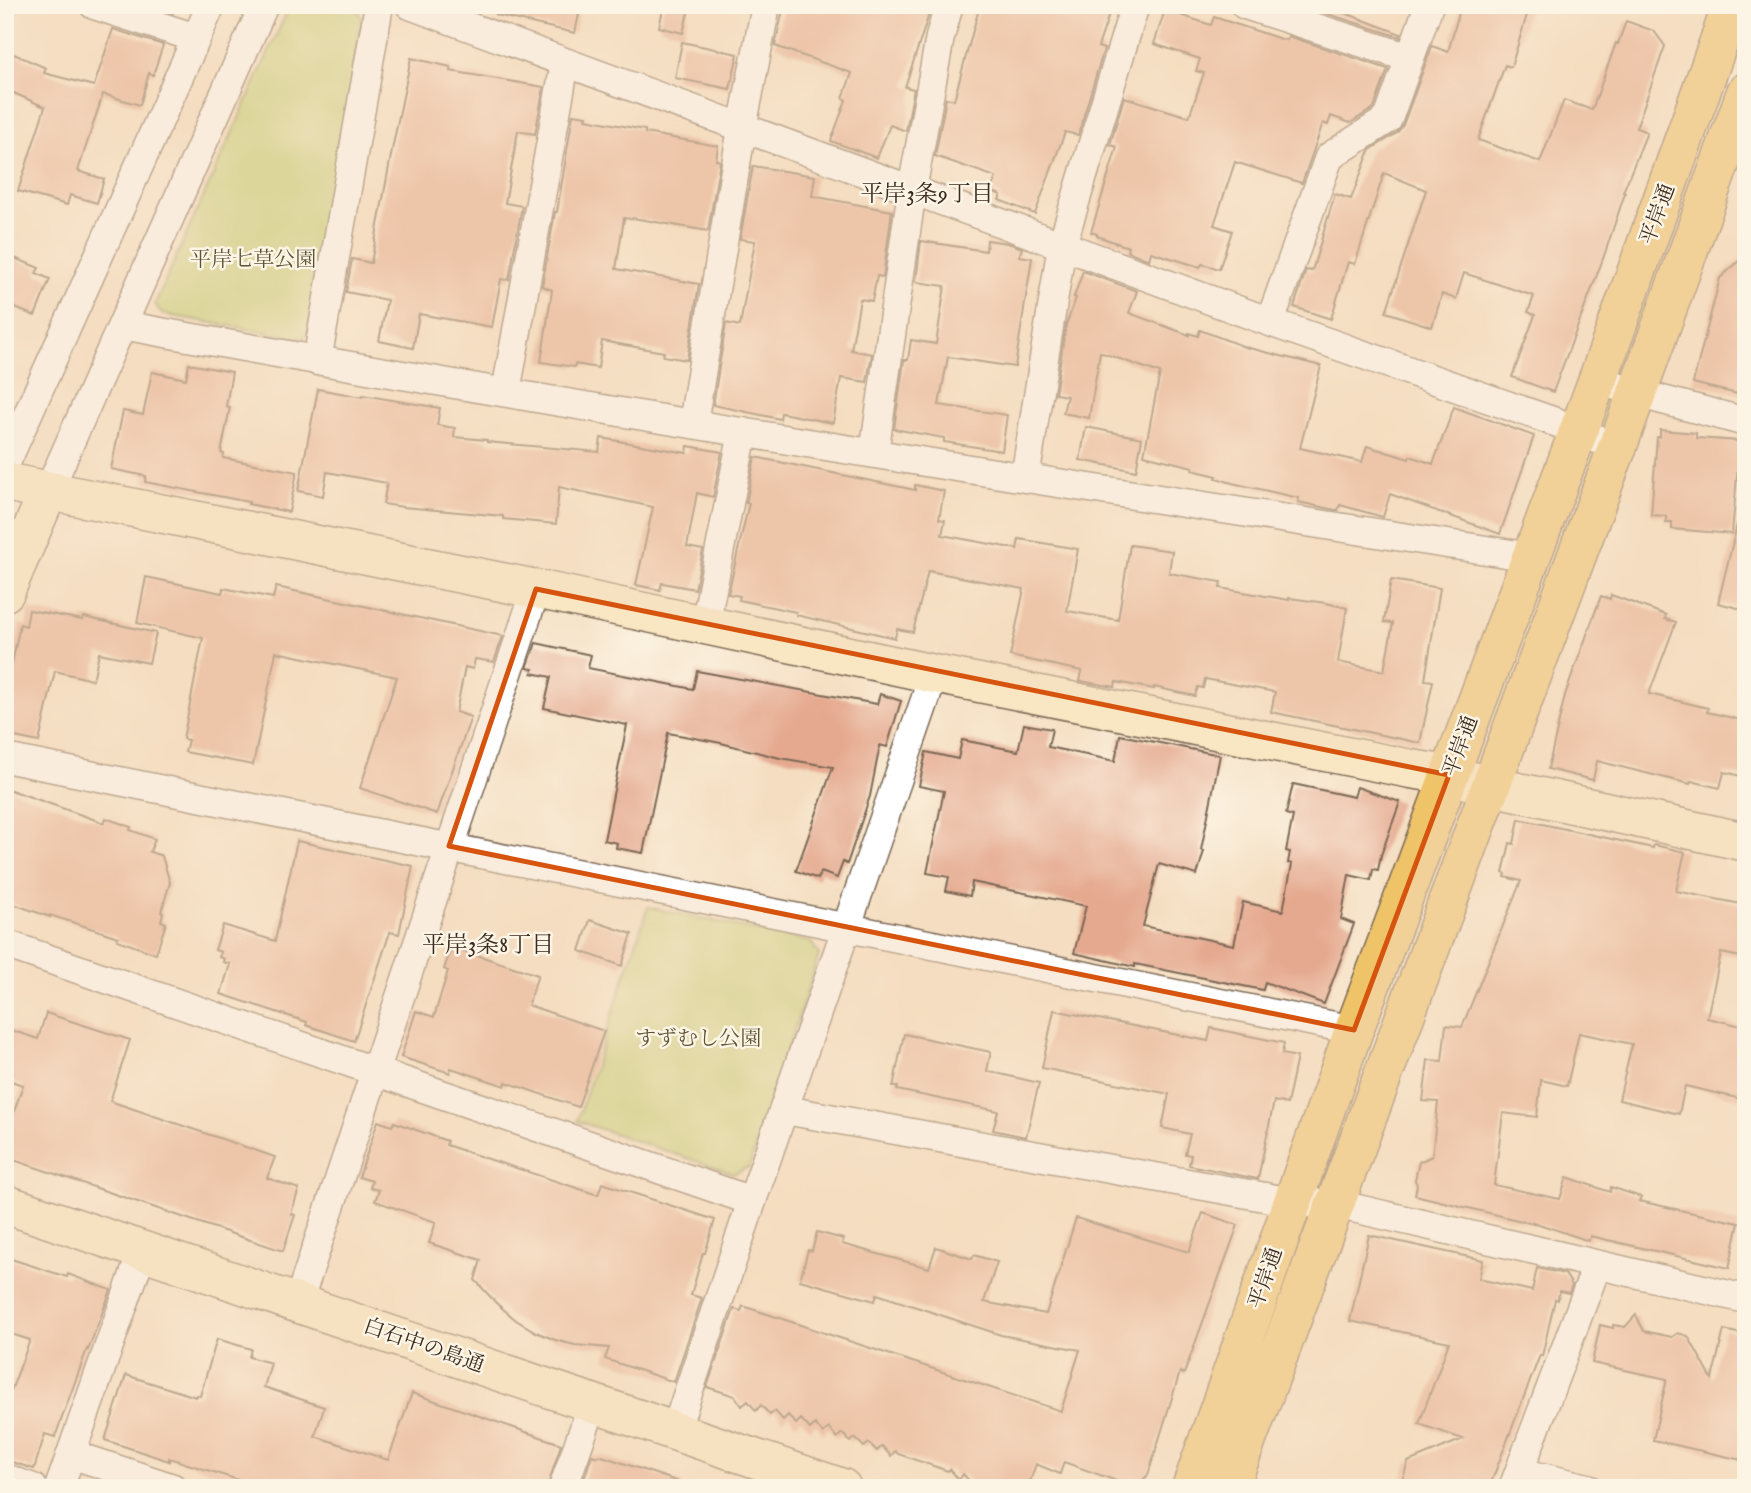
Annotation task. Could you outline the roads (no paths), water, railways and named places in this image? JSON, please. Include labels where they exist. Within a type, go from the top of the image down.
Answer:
[{"type":"highway","name":"平岸通","points":[[1191,1488],[1354,1030],[1598,379],[1732,5]]},
{"type":"highway","name":"平岸通","points":[[1229,1488],[1617,448],[1746,92]]},
{"type":"street","points":[[94,5],[197,38]]},
{"type":"street","points":[[5,465],[211,5]]},
{"type":"street","points":[[5,592],[264,5]]},
{"type":"street","points":[[317,361],[379,5]]},
{"type":"street","points":[[411,5],[1270,322],[1578,430],[1617,448]]},
{"type":"street","points":[[693,423],[742,128],[766,5]]},
{"type":"street","points":[[874,453],[912,190],[940,37],[949,5]]},
{"type":"street","points":[[1025,478],[1062,245],[1135,5]]},
{"type":"street","points":[[1245,5],[1410,58]]},
{"type":"street","points":[[1270,322],[1329,157],[1388,119],[1429,5]]},
{"type":"street","points":[[506,393],[565,63]]},
{"type":"street","points":[[122,325],[506,393],[1531,557]]},
{"type":"street","points":[[1598,379],[1636,393],[1746,422]]},
{"type":"street","points":[[705,625],[743,432]]},
{"type":"street","points":[[5,482],[536,589],[934,674],[1397,767],[1449,775],[1746,842]]},
{"type":"street","points":[[298,1303],[536,589]]},
{"type":"street","points":[[675,1432],[934,674]]},
{"type":"street","points":[[5,758],[1354,1030]]},
{"type":"street","points":[[5,944],[752,1201]]},
{"type":"street","points":[[785,1110],[1292,1202],[1336,1204],[1746,1299]]},
{"type":"street","name":"白石中の島通","points":[[5,1204],[842,1488]]},
{"type":"street","points":[[59,1488],[142,1252]]},
{"type":"street","points":[[1588,1488],[1516,1480],[1597,1265]]},
{"type":"street","points":[[563,1488],[593,1403]]},
{"type":"street","points":[[71,1454],[173,1488]]},
{"type":"street","points":[[5,1478],[33,1488]]},
{"type":"district","name":"平岸3条9丁目","points":[[927,193]]},
{"type":"district","name":"平岸3条8丁目","points":[[488,944]]},
{"type":"park label","name":"平岸七草公園","points":[[253,259]]},
{"type":"park label","name":"すずむし公園","points":[[698,1038]]}]
